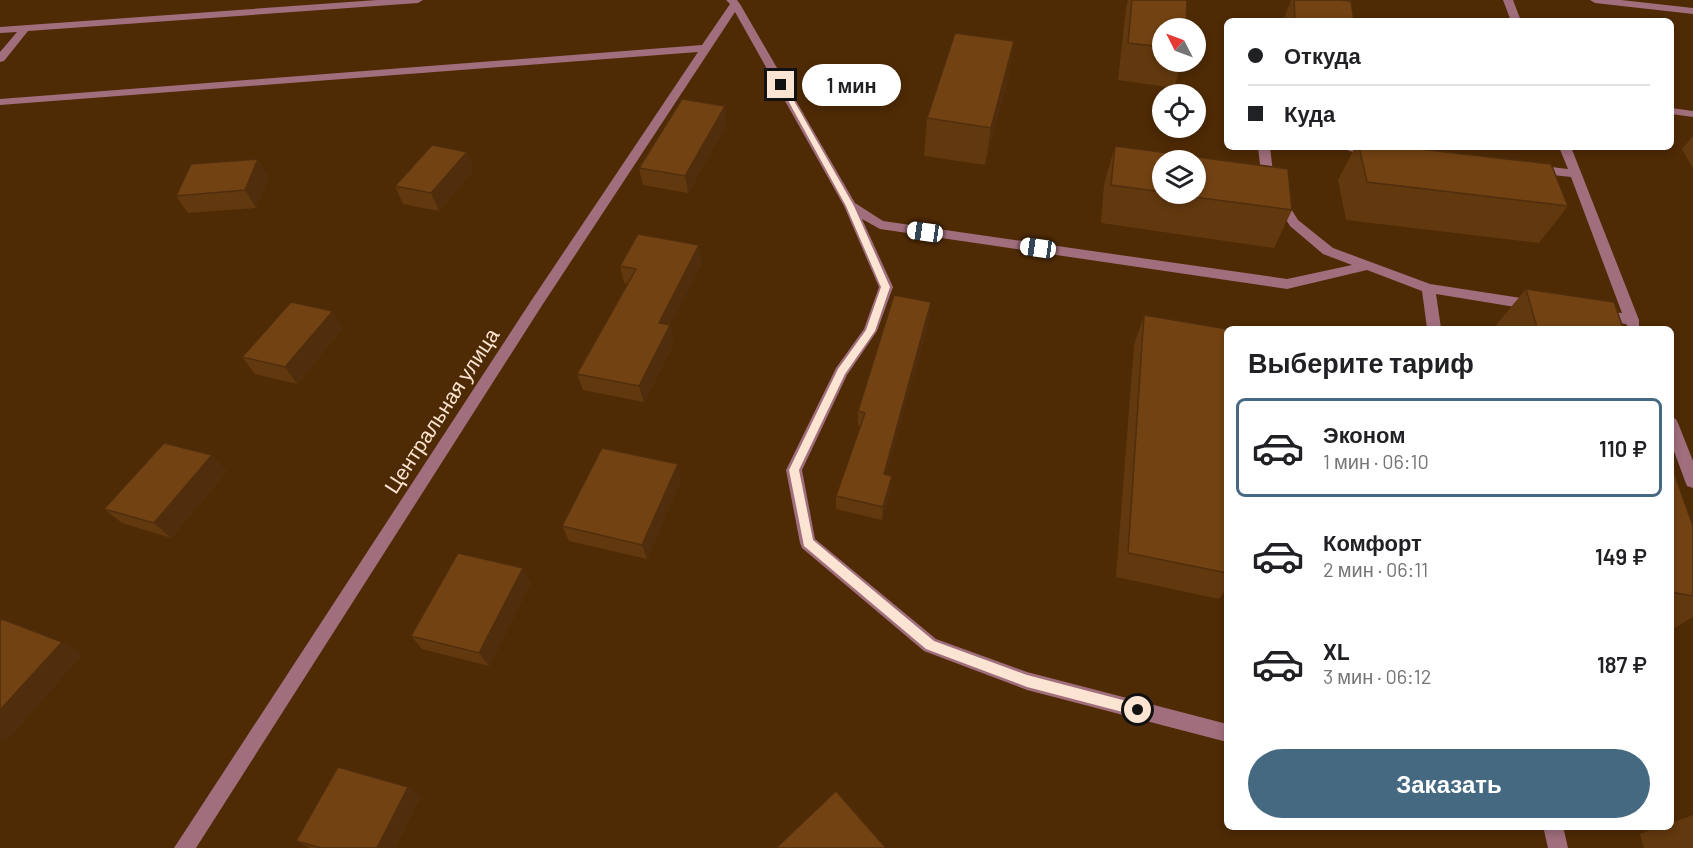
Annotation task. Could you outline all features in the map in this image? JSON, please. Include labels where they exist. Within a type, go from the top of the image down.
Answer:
[{"type":"street","points":[[0,30],[418,0]]},
{"type":"street","points":[[1508,0],[1515,18]]},
{"type":"street","points":[[1594,0],[1693,10]]},
{"type":"street","points":[[733,2],[850,206],[886,287],[870,331],[841,372],[794,470],[808,543],[930,645],[1027,681],[1224,732]]},
{"type":"street","name":"Центральная улица","points":[[184,848],[536,303],[706,48],[733,2]]},
{"type":"street","points":[[0,59],[25,28]]},
{"type":"street","points":[[0,102],[706,48]]},
{"type":"street","points":[[1674,111],[1693,114]]},
{"type":"street","points":[[1264,150],[1268,181],[1294,223],[1328,251],[1363,267],[1428,288],[1552,308]]},
{"type":"street","points":[[1372,150],[1381,151]]},
{"type":"street","points":[[1566,150],[1633,324]]},
{"type":"street","points":[[1518,167],[1575,174]]},
{"type":"street","points":[[850,206],[880,225],[1287,284],[1363,267]]},
{"type":"street","points":[[1428,288],[1434,326]]},
{"type":"street","points":[[1586,313],[1633,324]]},
{"type":"street","points":[[1674,431],[1693,481]]},
{"type":"street","points":[[1554,830],[1558,848]]},
{"type":"building","points":[[1132,0],[1187,0],[1186,18],[1152,18],[1152,46],[1128,43]]},
{"type":"building","points":[[1294,0],[1351,1],[1354,18],[1295,18]]},
{"type":"building","points":[[955,33],[1014,41],[991,128],[927,118]]},
{"type":"building","points":[[682,99],[725,106],[685,176],[639,168]]},
{"type":"building","points":[[432,145],[467,152],[431,193],[395,186]]},
{"type":"building","points":[[1115,146],[1152,151],[1152,191],[1111,185]]},
{"type":"building","points":[[1360,150],[1429,150],[1551,164],[1568,206],[1367,182]]},
{"type":"building","points":[[1206,158],[1288,169],[1292,210],[1206,199]]},
{"type":"building","points":[[258,159],[245,190],[176,196],[191,164]]},
{"type":"building","points":[[638,234],[699,245],[659,323],[670,325],[639,386],[577,374],[636,269],[620,266]]},
{"type":"building","points":[[1526,289],[1614,302],[1622,326],[1536,326]]},
{"type":"building","points":[[894,295],[931,302],[884,474],[892,476],[883,507],[836,496],[865,413],[858,411]]},
{"type":"building","points":[[291,302],[333,311],[285,367],[242,357]]},
{"type":"building","points":[[1144,315],[1224,328],[1224,572],[1128,553]]},
{"type":"building","points":[[164,443],[212,455],[154,523],[104,509]]},
{"type":"building","points":[[602,448],[678,464],[642,545],[562,526]]},
{"type":"building","points":[[1674,472],[1693,526],[1693,596],[1674,593]]},
{"type":"building","points":[[458,553],[523,568],[479,653],[411,636]]},
{"type":"building","points":[[2,619],[62,642],[0,710],[0,621]]},
{"type":"building","points":[[338,767],[408,787],[377,848],[321,848],[296,841]]},
{"type":"building","points":[[836,791],[886,848],[776,848]]},
{"type":"route","points":[[781,85],[850,206],[886,287],[870,331],[841,372],[794,470],[808,543],[930,645],[1027,681],[1138,710]]}]
